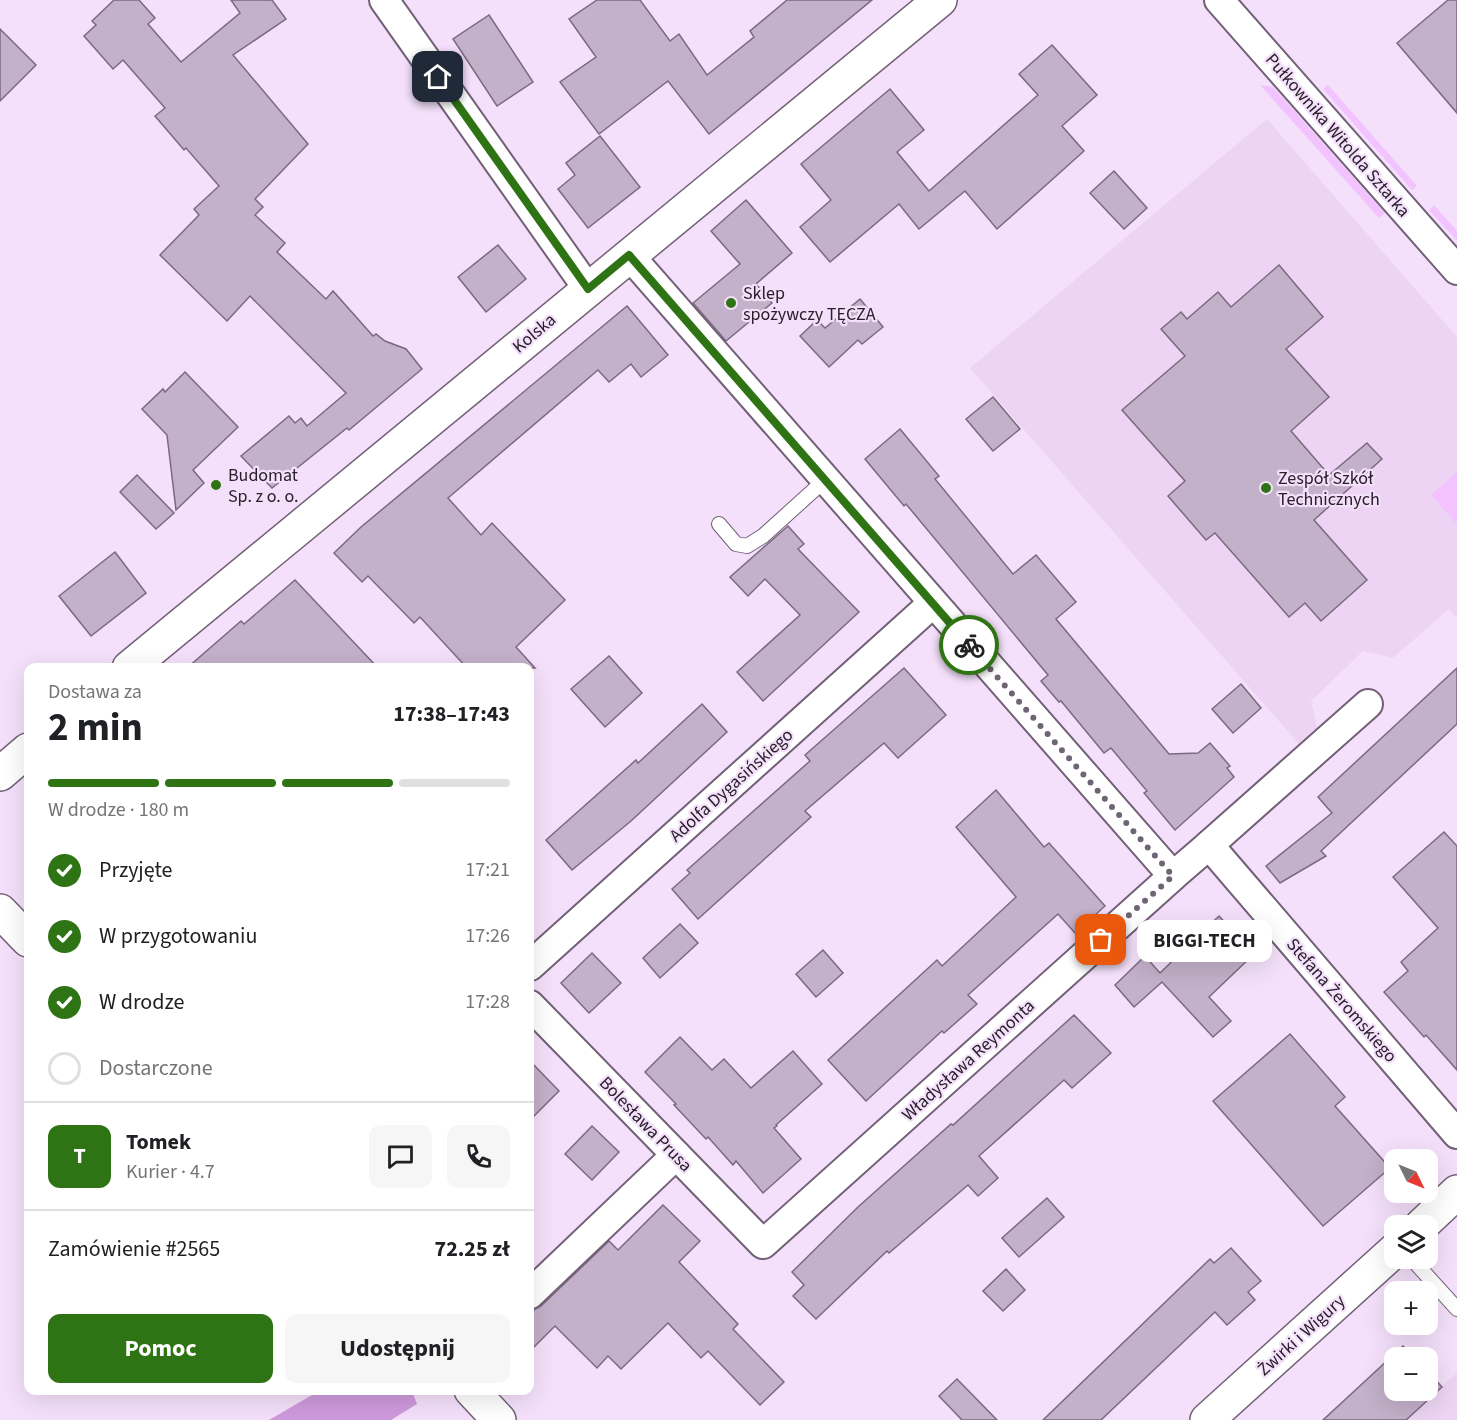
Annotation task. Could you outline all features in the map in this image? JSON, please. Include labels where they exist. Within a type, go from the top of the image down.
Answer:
[{"type":"street","points":[[384,0],[588,289]]},
{"type":"street","name":"Kolska","points":[[135,663],[940,0]]},
{"type":"street","name":"Pułkownika Witolda Sztarka","points":[[1219,0],[1457,270]]},
{"type":"street","points":[[629,255],[1173,876],[1368,704]]},
{"type":"street","name":"Adolfa Dygasińskiego","points":[[534,962],[933,603]]},
{"type":"street","points":[[0,774],[24,753]]},
{"type":"street","name":"Stefana Żeromskiego","points":[[1209,845],[1457,1134]]},
{"type":"street","name":"Władysława Reymonta","points":[[763,1244],[1173,876]]},
{"type":"street","points":[[0,910],[24,935]]},
{"type":"street","name":"Bolesława Prusa","points":[[534,1009],[763,1244]]},
{"type":"street","points":[[534,1290],[675,1155]]},
{"type":"street","points":[[1433,1215],[1457,1192]]},
{"type":"street","name":"Żwirki i Wigury","points":[[1208,1420],[1384,1260]]},
{"type":"street","points":[[476,1395],[500,1420]]},
{"type":"lane","points":[[719,524],[736,544],[747,546],[762,536],[825,480]]},
{"type":"lane","points":[[1421,1269],[1457,1309]]},
{"type":"shaded area","points":[[1260,85],[1273,87],[1385,213],[1379,218]]},
{"type":"shaded area","points":[[1328,85],[1417,186],[1412,190],[1323,89]]},
{"type":"shaded area","name":"Zespół Szkół Technicznych","points":[[1267,119],[1457,337],[1457,618],[1449,609],[1393,658],[1363,651],[1311,701],[1317,728],[1299,744],[970,368]]},
{"type":"shaded area","points":[[1434,205],[1457,231],[1457,241],[1429,210]]},
{"type":"shaded area","points":[[1457,472],[1457,524],[1431,495]]},
{"type":"shaded area","points":[[1457,1373],[1457,1420],[1406,1420],[1426,1401],[1438,1401],[1438,1390]]},
{"type":"shaded area","points":[[312,1395],[414,1395],[417,1404],[391,1420],[269,1420]]},
{"type":"building","points":[[114,0],[139,0],[155,18],[148,24],[181,62],[240,13],[231,0],[272,0],[286,19],[233,55],[308,144],[255,199],[263,207],[255,215],[285,243],[277,252],[326,299],[333,291],[373,336],[376,334],[385,341],[406,349],[422,369],[349,430],[347,428],[272,488],[241,456],[289,416],[295,423],[301,418],[307,426],[346,393],[250,296],[227,321],[160,255],[199,215],[194,209],[219,186],[155,116],[165,108],[123,60],[113,69],[84,36],[96,25],[92,21]]},
{"type":"building","points":[[597,0],[640,0],[670,41],[679,34],[707,75],[754,37],[750,31],[787,0],[872,0],[709,134],[668,81],[599,134],[560,82],[596,57],[569,19]]},
{"type":"building","points":[[1448,0],[1457,0],[1457,113],[1397,43]]},
{"type":"building","points":[[489,15],[533,82],[497,106],[453,39]]},
{"type":"building","points":[[0,29],[36,65],[0,101]]},
{"type":"building","points":[[1052,45],[1097,95],[1062,126],[1084,151],[997,229],[965,191],[919,229],[899,204],[830,262],[800,227],[831,200],[801,164],[890,89],[924,130],[897,152],[929,191],[1038,95],[1019,74]]},
{"type":"building","points":[[600,136],[640,187],[588,228],[558,189],[575,175],[566,163]]},
{"type":"building","points":[[1114,171],[1147,208],[1124,229],[1090,193]]},
{"type":"building","points":[[746,200],[792,253],[756,284],[772,303],[726,341],[693,303],[740,264],[711,231]]},
{"type":"building","points":[[498,245],[526,279],[486,312],[458,277]]},
{"type":"building","points":[[1279,265],[1323,317],[1286,349],[1329,397],[1291,431],[1329,475],[1367,443],[1382,459],[1314,520],[1367,580],[1321,621],[1305,603],[1289,617],[1215,533],[1206,540],[1168,496],[1185,481],[1122,410],[1185,356],[1161,329],[1181,312],[1187,319],[1218,292],[1231,307]]},
{"type":"building","points":[[860,299],[883,327],[862,344],[858,340],[829,367],[800,336],[817,320],[825,328]]},
{"type":"building","points":[[627,306],[668,355],[641,377],[631,364],[609,382],[598,370],[448,498],[481,535],[492,523],[565,600],[516,647],[530,663],[462,663],[420,617],[414,623],[368,576],[362,582],[334,553],[361,527]]},
{"type":"building","points":[[185,372],[238,427],[193,470],[204,483],[176,510],[167,435],[142,409],[163,389],[165,392]]},
{"type":"building","points":[[993,397],[1020,429],[993,451],[966,419]]},
{"type":"building","points":[[900,429],[939,476],[935,479],[1013,574],[1036,555],[1076,602],[1056,619],[1169,754],[1198,753],[1210,743],[1230,766],[1227,768],[1234,777],[1175,830],[1144,793],[1147,791],[1111,748],[1104,753],[1061,701],[1059,702],[1041,681],[1048,675],[906,504],[904,506],[865,459]]},
{"type":"building","points":[[137,475],[174,513],[156,529],[120,492]]},
{"type":"building","points":[[788,526],[804,544],[798,549],[859,612],[763,701],[737,672],[800,615],[765,579],[748,596],[730,577]]},
{"type":"building","points":[[115,552],[146,593],[91,636],[59,596]]},
{"type":"building","points":[[295,580],[373,663],[193,663],[241,621],[244,624]]},
{"type":"building","points":[[609,656],[642,693],[605,727],[571,689]]},
{"type":"building","points":[[904,668],[946,715],[898,758],[884,743],[805,811],[811,817],[698,919],[672,889],[690,873],[687,870],[810,761],[805,755]]},
{"type":"building","points":[[1457,668],[1457,724],[1321,851],[1326,856],[1280,883],[1266,866],[1332,813],[1318,797]]},
{"type":"building","points":[[1241,684],[1261,708],[1233,733],[1212,709]]},
{"type":"building","points":[[702,704],[727,732],[631,821],[572,870],[546,840],[636,760],[638,763]]},
{"type":"building","points":[[996,790],[1044,847],[1049,843],[1105,906],[1075,933],[1058,914],[968,995],[977,1004],[944,1033],[942,1031],[866,1101],[828,1060],[937,960],[942,966],[1016,897],[956,827]]},
{"type":"building","points":[[1444,832],[1457,846],[1457,1070],[1384,992],[1408,971],[1401,962],[1438,928],[1393,877]]},
{"type":"building","points":[[1219,916],[1254,954],[1209,997],[1231,1021],[1213,1037],[1162,982],[1134,1007],[1115,985],[1145,956],[1160,973]]},
{"type":"building","points":[[680,924],[698,943],[660,978],[643,958]]},
{"type":"building","points":[[823,950],[843,973],[816,997],[796,974]]},
{"type":"building","points":[[592,953],[621,983],[589,1013],[561,983]]},
{"type":"building","points":[[1074,1015],[1111,1053],[1072,1088],[1064,1080],[979,1156],[998,1178],[978,1196],[968,1185],[889,1253],[887,1251],[816,1319],[793,1296],[804,1285],[792,1272],[858,1207],[951,1124],[953,1125]]},
{"type":"building","points":[[1290,1034],[1345,1097],[1335,1106],[1384,1161],[1384,1173],[1323,1226],[1213,1101]]},
{"type":"building","points":[[680,1037],[712,1070],[724,1059],[751,1088],[793,1051],[822,1084],[774,1128],[801,1159],[763,1193],[736,1161],[733,1165],[708,1137],[706,1139],[645,1072]]},
{"type":"building","points":[[534,1065],[559,1091],[534,1116]]},
{"type":"building","points":[[592,1126],[619,1152],[592,1180],[565,1154]]},
{"type":"building","points":[[1047,1198],[1064,1217],[1019,1257],[1002,1238]]},
{"type":"building","points":[[663,1205],[700,1241],[679,1262],[738,1324],[733,1329],[784,1382],[760,1405],[708,1351],[701,1358],[668,1323],[621,1369],[608,1356],[597,1368],[555,1326],[534,1347],[534,1310],[541,1306],[609,1241],[618,1250]]},
{"type":"building","points":[[1231,1248],[1261,1281],[1248,1292],[1255,1300],[1227,1325],[1215,1312],[1101,1420],[1043,1420],[1210,1259],[1214,1263]]},
{"type":"building","points":[[1006,1269],[1025,1290],[1003,1311],[983,1291]]},
{"type":"building","points":[[1384,1364],[1384,1401],[1427,1401],[1406,1420],[1323,1420]]},
{"type":"building","points":[[957,1379],[997,1420],[962,1420],[939,1396]]},
{"type":"way so far","points":[[969,645],[1173,876],[1101,940]]},
{"type":"place","name":"Sklep spożywczy TĘCZA","points":[[731,303]]},
{"type":"place","name":"Budomat Sp. z o. o.","points":[[216,485]]},
{"type":"place","name":"Zespół Szkół Technicznych","points":[[1266,488]]},
{"type":"place","name":"BIGGI-TECH","points":[[1101,940]]},
{"type":"route","points":[[438,77],[588,289],[629,255],[969,645]]}]
